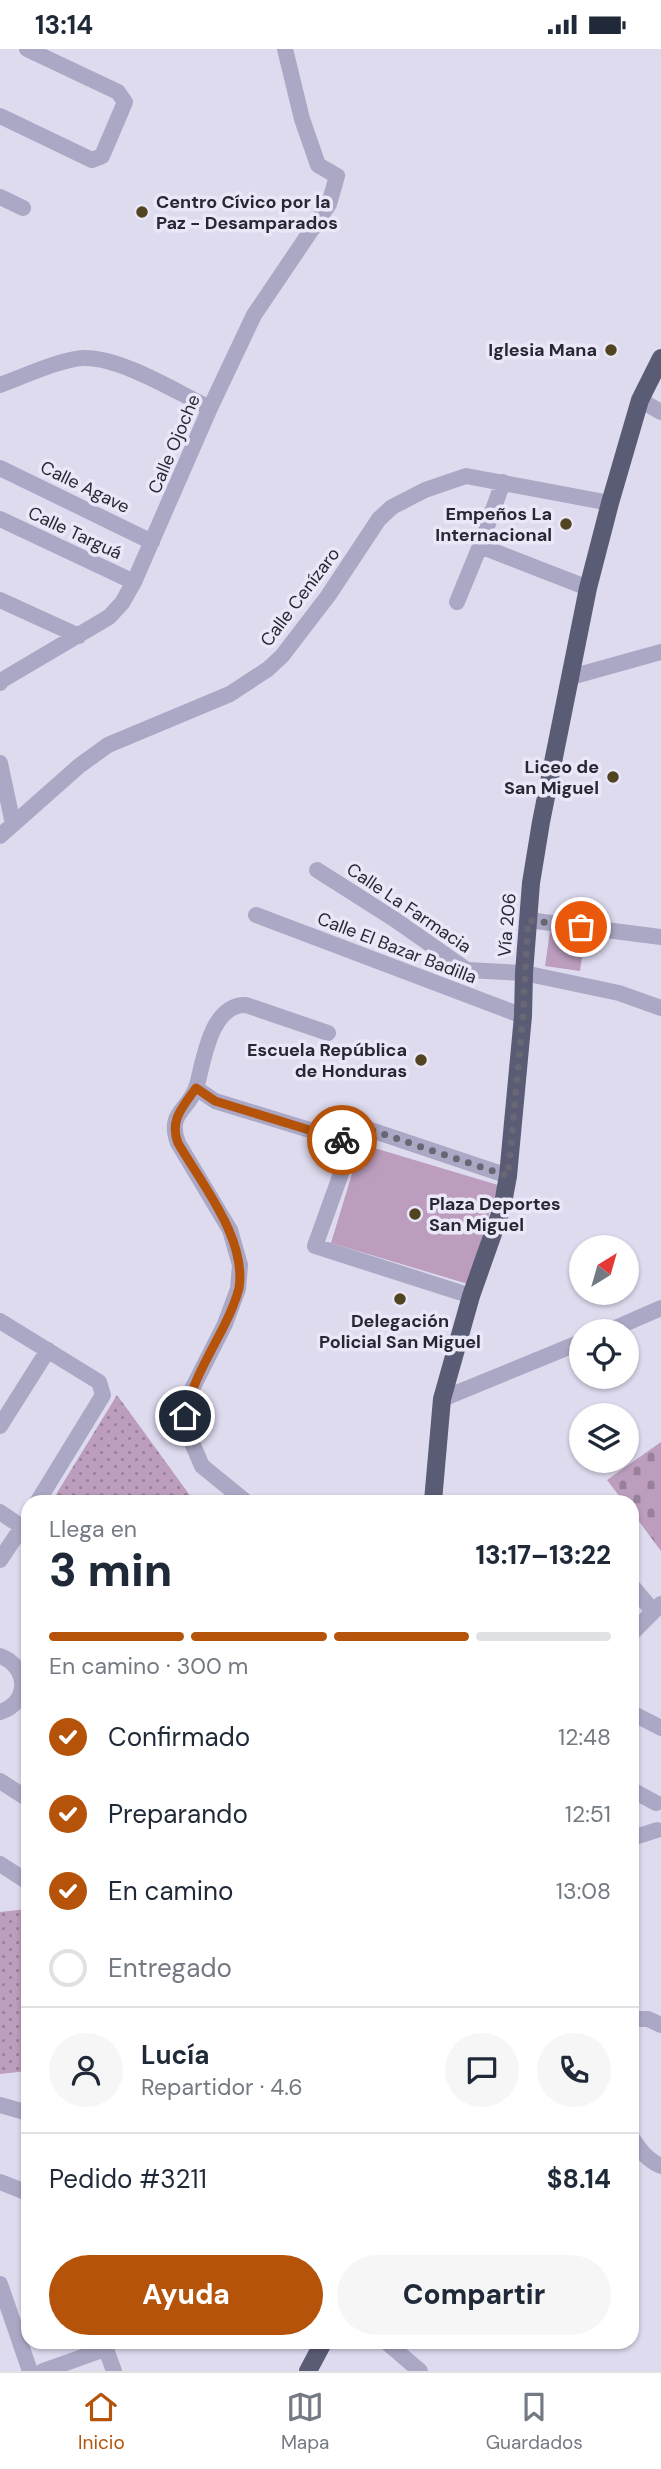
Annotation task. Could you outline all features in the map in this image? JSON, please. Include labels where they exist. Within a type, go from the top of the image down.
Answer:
[{"type":"main road","name":"Vía 206","points":[[434,1495],[442,1399],[471,1296],[502,1208],[508,1176],[523,1016],[528,920],[541,823],[588,588],[640,400],[661,358]]},
{"type":"main road","points":[[309,2371],[320,2349]]},
{"type":"street","points":[[0,116],[92,160],[102,156],[125,102],[118,92],[27,49]]},
{"type":"street","name":"Calle Ojoche","points":[[1,681],[110,617],[122,603],[134,582],[254,315],[329,204],[337,176],[318,165],[302,119],[285,49]]},
{"type":"street","points":[[0,197],[23,208]]},
{"type":"street","points":[[0,385],[72,361],[98,359],[121,366],[210,408]]},
{"type":"street","points":[[640,400],[661,412]]},
{"type":"street","name":"Calle Agave","points":[[0,468],[152,542]]},
{"type":"street","name":"Calle Cenízaro","points":[[0,837],[79,766],[108,745],[230,694],[268,669],[282,656],[328,596],[379,519],[392,507],[425,489],[466,476],[610,503]]},
{"type":"street","points":[[457,602],[503,482]]},
{"type":"street","name":"Calle Targuá","points":[[0,519],[134,582]]},
{"type":"street","points":[[480,546],[588,588]]},
{"type":"street","points":[[0,600],[79,636]]},
{"type":"street","points":[[571,677],[661,652]]},
{"type":"street","points":[[0,763],[13,824]]},
{"type":"street","name":"Calle La Farmacia","points":[[317,870],[467,970],[524,973],[619,993],[661,1008]]},
{"type":"street","name":"Calle El Bazar Badilla","points":[[256,915],[523,1016]]},
{"type":"street","points":[[528,920],[661,937]]},
{"type":"street","points":[[238,1495],[202,1466],[186,1429],[185,1416],[191,1391],[225,1324],[239,1289],[240,1265],[230,1230],[174,1133],[174,1121],[196,1088],[200,1065],[220,1015],[237,1005],[246,1005],[328,1033]]},
{"type":"street","points":[[196,1088],[215,1101],[352,1143]]},
{"type":"street","points":[[471,1296],[315,1246],[352,1143],[356,1135],[368,1129],[508,1176]]},
{"type":"street","points":[[636,1319],[661,1308]]},
{"type":"street","points":[[0,1321],[99,1383],[103,1395],[42,1495]]},
{"type":"street","points":[[442,1399],[569,1347]]},
{"type":"street","points":[[0,1426],[48,1350]]},
{"type":"street","points":[[0,1512],[21,1520]]},
{"type":"street","points":[[0,1560],[21,1528]]},
{"type":"street","points":[[639,1592],[657,1608],[639,1626]]},
{"type":"street","points":[[0,1656],[10,1660],[21,1674]]},
{"type":"street","points":[[0,1712],[21,1705]]},
{"type":"street","points":[[639,1717],[661,1728]]},
{"type":"street","points":[[0,1781],[21,1794]]},
{"type":"street","points":[[639,1794],[656,1803]]},
{"type":"street","points":[[639,1836],[657,1830]]},
{"type":"street","points":[[0,1864],[21,1878]]},
{"type":"street","points":[[639,2019],[648,2019],[661,2025]]},
{"type":"street","points":[[0,2105],[21,2111]]},
{"type":"street","points":[[639,2148],[652,2162],[661,2166]]},
{"type":"street","points":[[0,2182],[21,2190]]},
{"type":"street","points":[[0,2284],[21,2345]]},
{"type":"street","points":[[22,2349],[30,2371]]},
{"type":"street","points":[[43,2371],[95,2349]]},
{"type":"street","points":[[106,2349],[114,2371]]},
{"type":"street","points":[[394,2349],[419,2371]]},
{"type":"green space","points":[[550,931],[585,936],[580,971],[545,966]]},
{"type":"green space","name":"Plaza Deportes San Miguel","points":[[361,1144],[498,1185],[468,1284],[331,1243]]},
{"type":"green space","points":[[117,1395],[190,1495],[56,1495]]},
{"type":"green space","points":[[661,1442],[661,1551],[639,1521],[639,1495],[618,1495],[607,1480],[617,1473],[639,1473],[639,1457]]},
{"type":"green space","points":[[21,1910],[21,2072],[0,2074],[0,1912]]},
{"type":"way so far","points":[[342,1140],[352,1143],[356,1135],[368,1129],[508,1176],[523,1016],[528,920],[581,927]]},
{"type":"place","name":"Centro Cívico por la Paz - Desamparados","points":[[142,212]]},
{"type":"place","name":"Iglesia Mana","points":[[611,350]]},
{"type":"place","name":"Empeños La Internacional","points":[[566,524]]},
{"type":"place","name":"Liceo de San Miguel","points":[[613,777]]},
{"type":"place","name":"Escuela República de Honduras","points":[[421,1060]]},
{"type":"place","name":"Plaza Deportes San Miguel","points":[[415,1214]]},
{"type":"place","name":"Delegación Policial San Miguel","points":[[400,1299]]},
{"type":"route","points":[[185,1416],[191,1391],[225,1324],[239,1289],[240,1265],[230,1230],[178,1143],[174,1133],[174,1121],[196,1088],[215,1101],[342,1140]]}]
